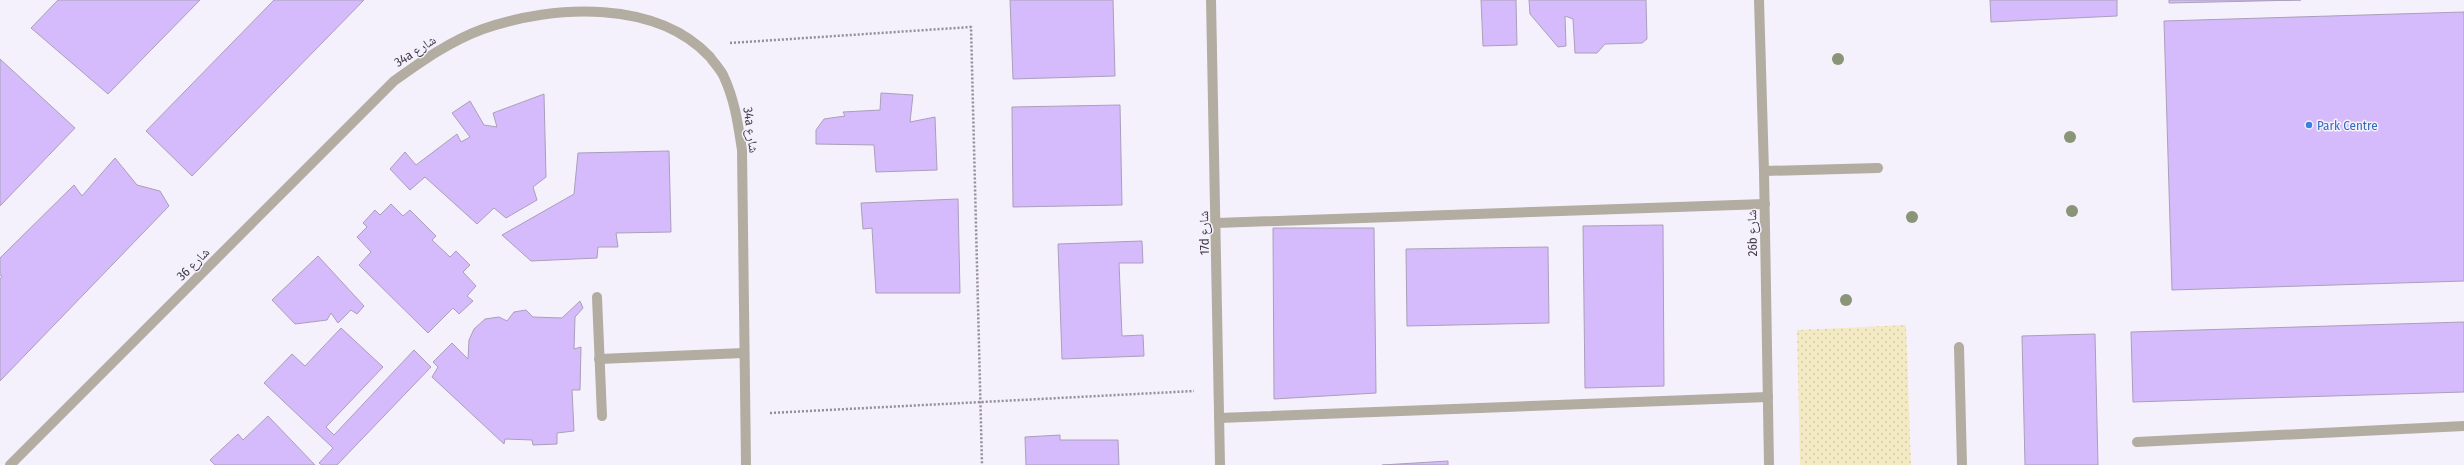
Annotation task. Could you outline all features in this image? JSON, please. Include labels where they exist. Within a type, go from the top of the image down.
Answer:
[{"type":"street","name":"17d شارع","points":[[1211,0],[1217,223],[1220,465]]},
{"type":"street","name":"26b شارع","points":[[1759,0],[1765,204],[1769,465]]},
{"type":"street","name":"34a شارع","points":[[394,81],[436,51],[482,30],[530,15],[581,9],[632,10],[668,22],[700,45],[724,75],[737,111],[742,150],[746,465]]},
{"type":"street","name":"شارع 36","points":[[10,465],[394,81]]},
{"type":"street","points":[[1764,171],[1878,168]]},
{"type":"street","points":[[1217,223],[1765,204]]},
{"type":"street","points":[[597,297],[602,416]]},
{"type":"street","points":[[1960,347],[1962,465]]},
{"type":"street","points":[[599,359],[744,353]]},
{"type":"street","points":[[1219,418],[1768,396]]},
{"type":"street","points":[[2137,442],[2464,426]]},
{"type":"path","points":[[700,45],[971,27],[982,465]]},
{"type":"path","points":[[745,414],[1219,390]]},
{"type":"sand","points":[[1906,325],[1911,465],[1800,465],[1797,330]]},
{"type":"building","points":[[58,0],[200,0],[108,94],[31,28]]},
{"type":"building","points":[[274,0],[364,0],[192,176],[146,131]]},
{"type":"building","points":[[1010,0],[1113,0],[1115,76],[1013,79]]},
{"type":"building","points":[[1481,0],[1516,0],[1517,45],[1483,46]]},
{"type":"building","points":[[1529,0],[1646,0],[1647,39],[1642,43],[1605,44],[1597,53],[1575,53],[1573,19],[1565,16],[1566,46],[1558,47],[1530,14]]},
{"type":"building","points":[[1990,0],[2117,0],[2117,16],[1991,22]]},
{"type":"building","points":[[2169,0],[2301,0],[2169,3]]},
{"type":"building","points":[[2464,12],[2464,281],[2172,290],[2164,21]]},
{"type":"building","points":[[0,59],[75,128],[0,206]]},
{"type":"building","points":[[881,93],[913,95],[910,122],[935,117],[937,170],[876,172],[874,145],[816,144],[816,130],[824,119],[845,116],[843,112],[880,110]]},
{"type":"building","points":[[544,94],[546,177],[533,187],[537,200],[506,218],[494,208],[477,224],[425,177],[410,190],[390,169],[405,152],[416,165],[457,134],[461,142],[470,137],[452,113],[470,101],[484,125],[497,127],[493,113]]},
{"type":"building","points":[[1120,105],[1122,205],[1013,207],[1012,107]]},
{"type":"building","points":[[669,151],[671,232],[616,233],[618,247],[598,247],[597,258],[531,261],[502,235],[574,194],[578,153]]},
{"type":"building","points":[[115,158],[137,185],[160,191],[169,206],[0,381],[0,279],[2,276],[0,275],[0,258],[74,185],[82,196]]},
{"type":"building","points":[[958,199],[960,293],[876,293],[872,228],[863,229],[861,203]]},
{"type":"building","points":[[391,204],[403,216],[410,210],[436,236],[432,240],[450,257],[456,251],[470,265],[463,272],[476,286],[467,296],[473,301],[459,314],[453,308],[428,333],[359,265],[371,252],[357,237],[367,227],[363,223],[375,210],[380,215]]},
{"type":"building","points":[[1663,225],[1664,386],[1585,388],[1583,226]]},
{"type":"building","points":[[1273,228],[1374,228],[1376,393],[1274,399]]},
{"type":"building","points":[[1142,241],[1143,263],[1119,263],[1122,336],[1143,335],[1144,356],[1062,359],[1058,244]]},
{"type":"building","points":[[1548,247],[1549,323],[1407,326],[1406,249]]},
{"type":"building","points":[[318,256],[364,306],[357,314],[351,310],[338,323],[331,313],[327,320],[295,324],[272,300]]},
{"type":"building","points":[[580,301],[583,308],[575,317],[574,349],[581,347],[580,390],[572,390],[574,431],[557,433],[557,444],[533,445],[532,440],[505,439],[504,444],[432,377],[438,367],[433,362],[452,343],[468,359],[469,340],[474,329],[485,319],[499,317],[507,321],[514,312],[526,310],[533,317],[562,318]]},
{"type":"building","points":[[2464,322],[2464,392],[2133,402],[2131,332]]},
{"type":"building","points":[[341,328],[383,367],[326,427],[334,435],[414,350],[431,367],[337,465],[322,465],[319,463],[333,448],[264,383],[292,354],[305,366]]},
{"type":"building","points":[[2095,334],[2098,465],[2025,465],[2022,336]]},
{"type":"building","points":[[268,416],[315,465],[215,465],[210,460],[238,434],[243,440]]},
{"type":"building","points":[[1060,435],[1060,440],[1118,440],[1119,465],[1026,465],[1025,437]]},
{"type":"building","points":[[1448,461],[1448,465],[1382,465]]},
{"type":"place","name":"Park Centre","points":[[2309,125]]}]
